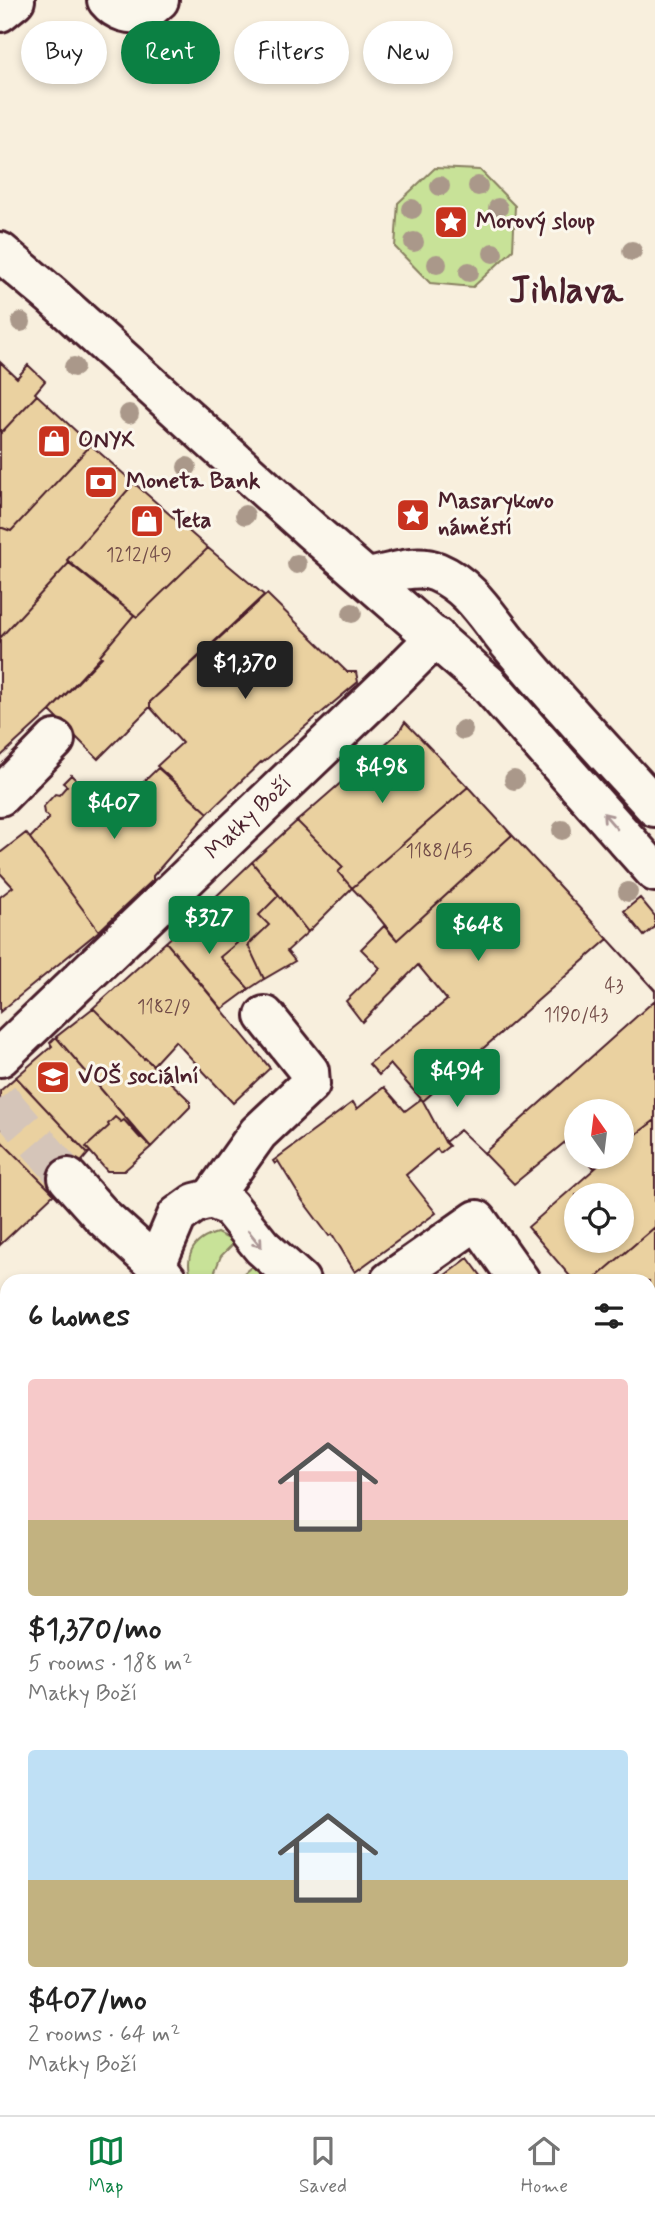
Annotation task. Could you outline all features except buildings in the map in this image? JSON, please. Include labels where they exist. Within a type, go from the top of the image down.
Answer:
[{"type":"street","points":[[0,12],[15,0]]},
{"type":"street","points":[[107,0],[113,8],[129,13],[145,11],[159,0]]},
{"type":"street","points":[[0,251],[312,531],[488,684],[655,872]]},
{"type":"street","points":[[368,578],[416,568],[434,571],[458,583],[655,807]]},
{"type":"street","name":"Matky Boží","points":[[0,1057],[436,637]]},
{"type":"street","points":[[0,796],[55,740]]},
{"type":"street","points":[[211,1199],[258,1133],[310,1084],[309,1071],[265,1016]]},
{"type":"street","points":[[68,1178],[162,1273],[177,1216],[195,1203],[211,1199],[229,1206],[261,1247],[292,1274]]},
{"type":"street","points":[[400,1274],[477,1220],[515,1274]]},
{"type":"green space","points":[[435,168],[480,170],[515,206],[513,250],[473,287],[430,283],[395,247],[398,203]]},
{"type":"green space","points":[[217,1233],[235,1242],[221,1256],[214,1274],[191,1274],[189,1264],[192,1251],[208,1236]]},
{"type":"green space","points":[[256,1263],[265,1274],[243,1274]]},
{"type":"tunnel","points":[[0,1099],[68,1178]]},
{"type":"place","name":"Morový sloup","points":[[451,222]]},
{"type":"place","name":"ONYX","points":[[54,441]]},
{"type":"place","name":"Moneta Bank","points":[[101,482]]},
{"type":"place","name":"Masarykovo náměstí","points":[[413,515]]},
{"type":"place","name":"Teta","points":[[147,521]]},
{"type":"place","name":"VOŠ sociální","points":[[53,1077]]},
{"type":"district","name":"Jihlava","points":[[566,292]]}]
